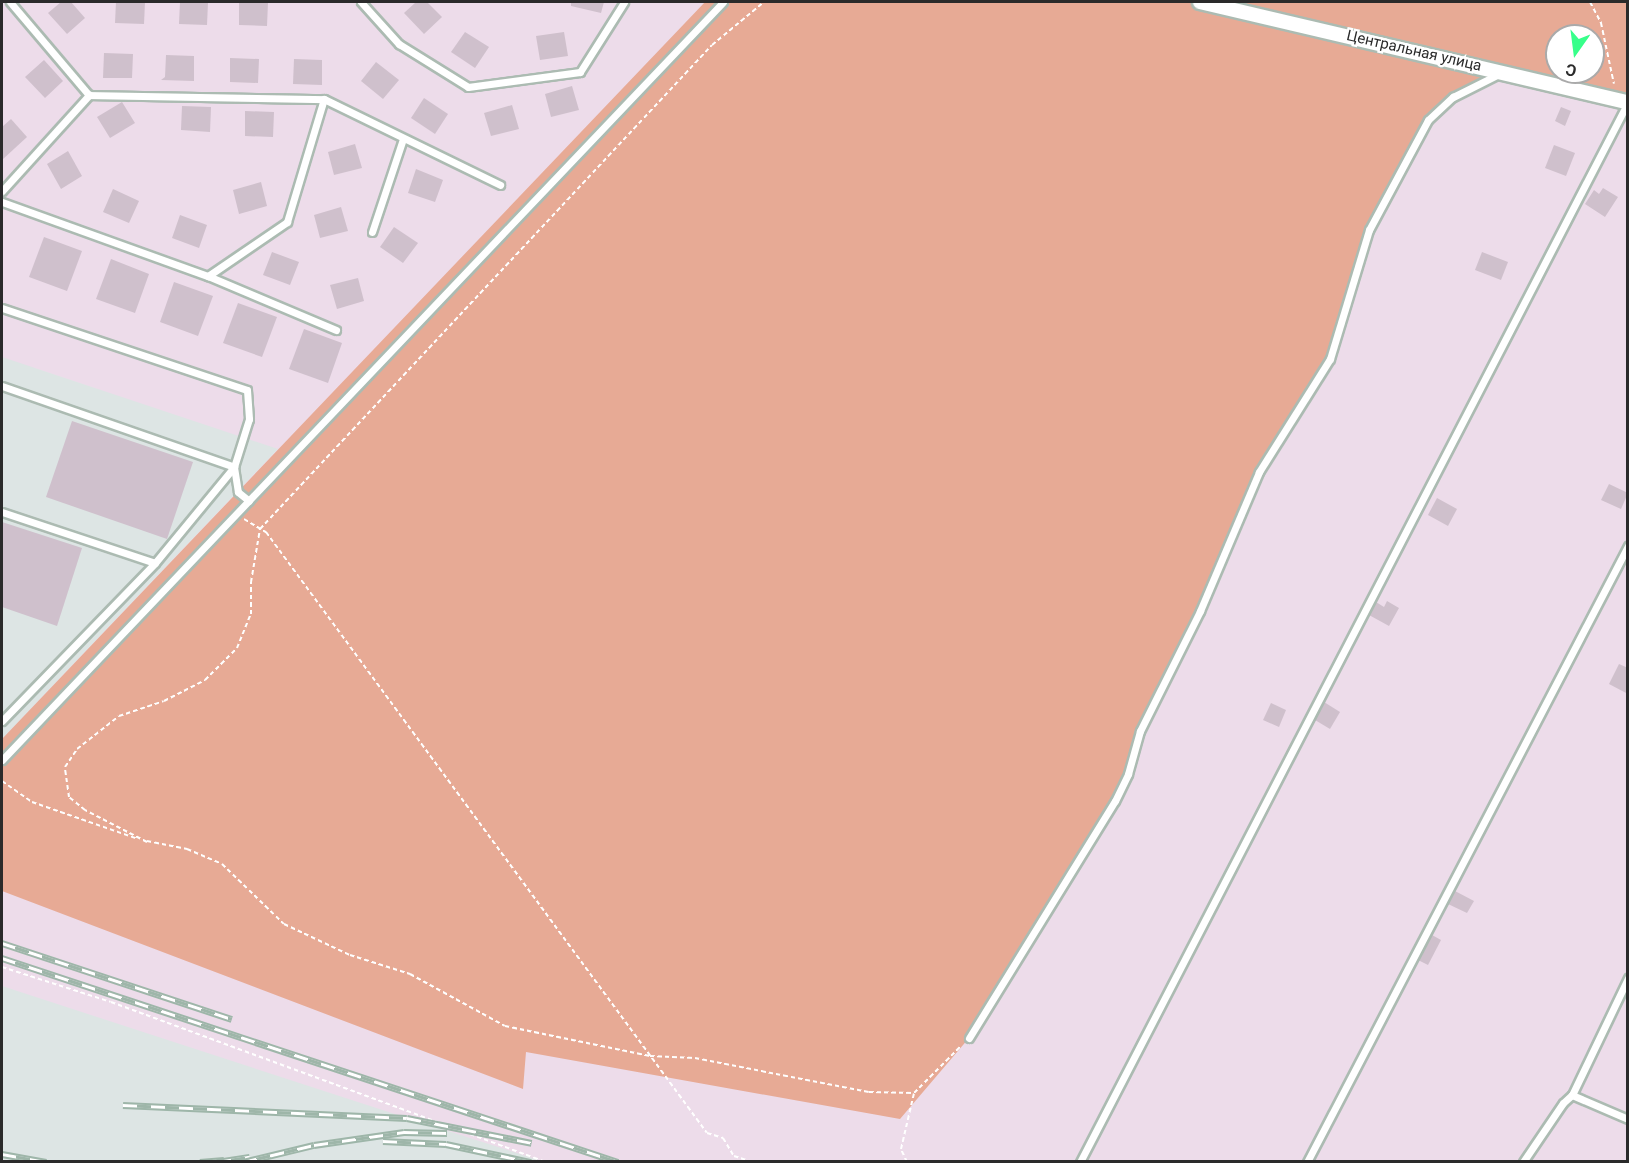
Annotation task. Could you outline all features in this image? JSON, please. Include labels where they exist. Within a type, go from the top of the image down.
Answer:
[{"type":"street","name":"Центральная улица","points":[[1200,2],[1504,71],[1624,101]]},
{"type":"lane","points":[[10,2],[89,94],[324,99],[500,185]]},
{"type":"lane","points":[[361,2],[399,45],[468,87],[580,72],[624,2]]},
{"type":"lane","points":[[2,760],[723,2]]},
{"type":"lane","points":[[969,1038],[1119,792],[1140,731],[1200,610],[1259,472],[1330,359],[1369,230],[1428,120],[1453,97],[1504,71]]},
{"type":"lane","points":[[2,191],[89,94]]},
{"type":"lane","points":[[208,276],[288,222],[324,99]]},
{"type":"lane","points":[[1080,1161],[1624,101]]},
{"type":"lane","points":[[372,232],[403,139]]},
{"type":"lane","points":[[2,202],[208,276],[336,330]]},
{"type":"lane","points":[[2,308],[247,390],[249,419],[234,467],[155,563],[2,721]]},
{"type":"lane","points":[[2,386],[234,467]]},
{"type":"lane","points":[[234,467],[238,492],[249,501]]},
{"type":"lane","points":[[2,512],[155,563]]},
{"type":"lane","points":[[1307,1161],[1628,546]]},
{"type":"lane","points":[[1523,1161],[1563,1103],[1572,1095],[1628,978]]},
{"type":"lane","points":[[1572,1095],[1628,1119]]},
{"type":"path","points":[[147,842],[85,810],[69,797],[65,767],[95,731],[119,716],[164,701],[205,680],[237,648],[251,614],[252,572],[260,529],[712,45],[764,2]]},
{"type":"path","points":[[1590,2],[1601,23],[1624,101]]},
{"type":"path","points":[[249,501],[243,519],[260,529],[706,1133],[723,1138],[734,1156],[753,1161]]},
{"type":"path","points":[[2,781],[32,802],[147,842],[187,849],[222,864],[284,924],[350,955],[410,974],[505,1026],[650,1056],[695,1058],[869,1092],[914,1093]]},
{"type":"path","points":[[2,967],[111,1002],[544,1161]]},
{"type":"path","points":[[907,1161],[901,1149],[914,1093],[969,1038]]},
{"type":"shaded area","points":[[705,2],[1627,2],[1627,102],[1556,84],[1605,84],[1605,24],[1545,24],[1545,81],[1504,71],[1453,97],[1428,120],[1369,230],[1339,339],[1259,472],[1200,611],[1140,731],[1128,774],[969,1038],[900,1119],[526,1052],[523,1089],[2,891],[2,739]]},
{"type":"shaded area","points":[[2,357],[278,449],[2,739]]},
{"type":"shaded area","points":[[2,986],[407,1118],[542,1161],[2,1161]]},
{"type":"building","points":[[61,2],[71,2],[85,18],[67,34],[48,13]]},
{"type":"building","points":[[116,2],[145,2],[144,24],[115,23]]},
{"type":"building","points":[[180,2],[208,2],[207,25],[179,24]]},
{"type":"building","points":[[239,2],[268,2],[267,26],[239,25]]},
{"type":"building","points":[[416,2],[427,2],[442,17],[424,34],[404,13]]},
{"type":"building","points":[[571,2],[604,2],[601,13],[571,6]]},
{"type":"building","points":[[465,32],[489,47],[475,68],[451,52]]},
{"type":"building","points":[[564,32],[568,56],[540,60],[536,36]]},
{"type":"building","points":[[104,53],[133,54],[132,78],[103,78]]},
{"type":"building","points":[[166,55],[194,56],[194,81],[161,80],[165,77]]},
{"type":"building","points":[[230,58],[259,59],[258,83],[230,82]]},
{"type":"building","points":[[294,59],[322,60],[322,85],[293,84]]},
{"type":"building","points":[[44,60],[63,81],[45,98],[25,77]]},
{"type":"building","points":[[376,62],[399,80],[383,99],[361,81]]},
{"type":"building","points":[[572,86],[579,110],[551,117],[545,94]]},
{"type":"building","points":[[424,98],[448,114],[435,134],[411,118]]},
{"type":"building","points":[[122,102],[135,123],[110,138],[97,117]]},
{"type":"building","points":[[512,105],[519,129],[491,136],[484,113]]},
{"type":"building","points":[[182,106],[211,107],[210,132],[181,130]]},
{"type":"building","points":[[1561,107],[1571,111],[1565,126],[1555,121]]},
{"type":"building","points":[[245,111],[274,112],[273,137],[245,136]]},
{"type":"building","points":[[11,119],[27,137],[2,160],[2,127]]},
{"type":"building","points":[[355,144],[362,168],[334,175],[328,152]]},
{"type":"building","points":[[1554,145],[1575,153],[1566,176],[1545,168]]},
{"type":"building","points":[[68,151],[82,176],[61,189],[47,164]]},
{"type":"building","points":[[416,169],[443,180],[435,202],[408,193]]},
{"type":"building","points":[[261,182],[267,206],[239,214],[233,190]]},
{"type":"building","points":[[1603,188],[1618,197],[1605,217],[1585,204],[1594,190],[1599,194]]},
{"type":"building","points":[[113,189],[139,201],[129,223],[103,212]]},
{"type":"building","points":[[341,207],[348,231],[320,238],[314,215]]},
{"type":"building","points":[[180,215],[207,225],[199,248],[172,238]]},
{"type":"building","points":[[394,227],[418,243],[403,263],[380,247]]},
{"type":"building","points":[[44,237],[82,251],[67,291],[29,277]]},
{"type":"building","points":[[272,252],[299,262],[290,285],[263,275]]},
{"type":"building","points":[[1482,252],[1508,262],[1501,280],[1475,270]]},
{"type":"building","points":[[111,259],[149,274],[135,313],[96,299]]},
{"type":"building","points":[[358,278],[364,301],[337,309],[330,285]]},
{"type":"building","points":[[174,282],[213,296],[198,336],[160,322]]},
{"type":"building","points":[[238,303],[277,317],[262,357],[223,343]]},
{"type":"building","points":[[304,329],[342,343],[328,383],[289,369]]},
{"type":"building","points":[[72,421],[193,462],[167,539],[46,497]]},
{"type":"building","points":[[1609,484],[1628,493],[1621,509],[1601,500]]},
{"type":"building","points":[[1437,498],[1457,509],[1448,526],[1428,515]]},
{"type":"building","points":[[2,522],[82,548],[57,626],[2,607]]},
{"type":"building","points":[[1387,601],[1399,608],[1389,626],[1369,615],[1376,602],[1384,607]]},
{"type":"building","points":[[1619,664],[1628,668],[1628,694],[1609,684]]},
{"type":"building","points":[[1324,702],[1340,712],[1330,729],[1315,720]]},
{"type":"building","points":[[1271,703],[1286,710],[1279,727],[1263,720]]},
{"type":"building","points":[[1455,891],[1474,901],[1467,913],[1448,904]]},
{"type":"building","points":[[1432,935],[1441,940],[1428,965],[1418,960]]},
{"type":"railway","points":[[2,943],[232,1019]]},
{"type":"railway","points":[[2,958],[618,1162]]},
{"type":"railway","points":[[123,1105],[407,1118],[532,1143]]},
{"type":"railway","points":[[243,1162],[314,1145],[404,1132],[447,1133]]},
{"type":"railway","points":[[383,1141],[446,1144],[531,1162]]},
{"type":"railway","points":[[2,1154],[46,1162]]},
{"type":"railway","points":[[217,1162],[250,1157]]},
{"type":"railway","points":[[200,1162],[224,1160]]}]
